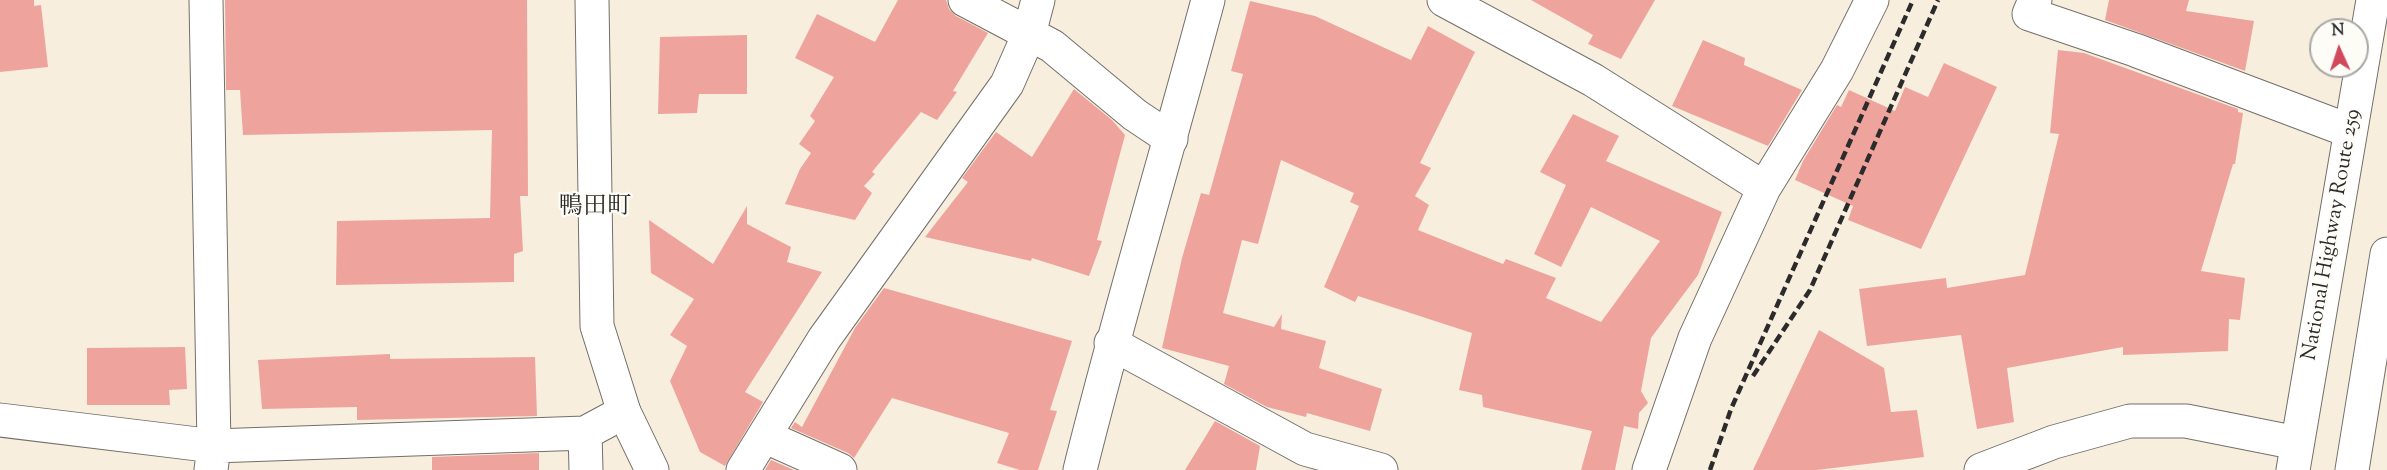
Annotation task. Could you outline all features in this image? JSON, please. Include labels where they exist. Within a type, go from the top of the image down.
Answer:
[{"type":"main road","points":[[206,0],[212,458]]},
{"type":"main road","points":[[592,0],[597,326],[624,412],[652,470]]},
{"type":"main road","points":[[965,0],[1052,46],[1135,115],[1171,139]]},
{"type":"main road","points":[[743,470],[824,339],[1007,84],[1029,34],[1038,0]]},
{"type":"main road","points":[[1080,470],[1111,343],[1171,139],[1208,0]]},
{"type":"main road","points":[[1444,0],[1593,80],[1764,188]]},
{"type":"main road","points":[[1649,470],[1695,338],[1764,188],[1837,70],[1872,0]]},
{"type":"main road","points":[[2035,0],[2030,14],[2135,50],[2350,130]]},
{"type":"main road","name":"National Highway Route 259","points":[[2295,457],[2373,0]]},
{"type":"main road","points":[[2352,470],[2377,380],[2387,254]]},
{"type":"main road","points":[[1111,343],[1305,449],[1381,470]]},
{"type":"main road","points":[[0,420],[212,458],[585,433],[624,412]]},
{"type":"main road","points":[[1985,469],[2054,442],[2130,421],[2186,422],[2295,457]]},
{"type":"main road","points":[[585,433],[586,470]]},
{"type":"main road","points":[[764,436],[840,470]]},
{"type":"building","points":[[0,0],[34,0],[34,6],[41,5],[48,67],[0,72]]},
{"type":"building","points":[[225,0],[527,0],[528,196],[520,196],[523,251],[514,254],[514,282],[336,285],[337,221],[490,218],[492,130],[243,135],[240,90],[226,90]]},
{"type":"building","points":[[898,0],[946,0],[949,9],[956,16],[988,33],[953,91],[957,92],[937,120],[921,112],[872,172],[875,174],[864,186],[872,193],[855,220],[785,204],[800,169],[811,153],[799,144],[815,121],[810,116],[834,77],[795,58],[817,14],[875,42]]},
{"type":"building","points":[[1531,0],[1655,0],[1621,59],[1588,44],[1593,35]]},
{"type":"building","points":[[2109,0],[2189,0],[2186,11],[2254,21],[2245,71],[2105,20]]},
{"type":"building","points":[[1250,1],[1315,16],[1411,60],[1428,26],[1475,52],[1420,163],[1431,168],[1415,196],[1429,205],[1418,230],[1503,264],[1506,259],[1556,278],[1546,298],[1601,322],[1660,241],[1591,207],[1561,267],[1534,254],[1566,185],[1540,172],[1573,114],[1619,136],[1606,161],[1722,212],[1698,275],[1651,338],[1641,391],[1648,403],[1639,413],[1638,429],[1624,426],[1615,470],[1581,470],[1592,431],[1483,407],[1482,395],[1459,390],[1472,333],[1358,296],[1355,302],[1324,287],[1359,206],[1350,202],[1354,193],[1281,160],[1258,244],[1242,240],[1223,313],[1274,327],[1282,314],[1281,329],[1326,341],[1319,368],[1382,389],[1370,431],[1307,413],[1306,417],[1267,407],[1224,384],[1229,366],[1162,348],[1182,258],[1201,193],[1209,195],[1243,74],[1231,71]]},
{"type":"building","points":[[747,35],[747,94],[699,94],[697,113],[658,114],[660,37]]},
{"type":"building","points":[[1703,40],[1745,58],[1744,65],[1802,90],[1768,146],[1672,106]]},
{"type":"building","points":[[2058,50],[2084,53],[2238,109],[2238,112],[2243,113],[2235,164],[2233,164],[2201,271],[2245,278],[2240,320],[2229,319],[2228,351],[2123,355],[2123,347],[2007,368],[2014,422],[1977,429],[1961,335],[1867,346],[1859,289],[1946,278],[1947,288],[2025,275],[2059,134],[2050,133]]},
{"type":"building","points":[[1944,63],[1997,87],[1921,249],[1848,220],[1853,206],[1795,180],[1803,161],[1837,105],[1841,107],[1849,90],[1895,111],[1905,87],[1928,97]]},
{"type":"building","points":[[1074,89],[1112,120],[1125,135],[1097,240],[1102,241],[1089,276],[1032,258],[1031,261],[925,237],[968,182],[962,178],[996,132],[1032,157]]},
{"type":"building","points":[[747,206],[747,224],[791,247],[787,262],[822,272],[745,392],[763,402],[725,466],[700,452],[670,381],[687,346],[670,335],[694,299],[651,273],[649,220],[713,264]]},
{"type":"building","points":[[884,288],[1072,341],[1050,410],[1057,411],[1038,470],[1020,470],[997,463],[1009,433],[892,398],[854,458],[848,453],[791,428],[795,422],[802,427],[855,328]]},
{"type":"building","points":[[1819,330],[1884,368],[1891,412],[1917,410],[1924,457],[1817,470],[1753,470]]},
{"type":"building","points":[[185,347],[187,389],[169,390],[170,405],[87,405],[87,348]]},
{"type":"building","points":[[390,354],[390,359],[535,357],[537,416],[357,420],[357,407],[262,409],[258,360]]},
{"type":"building","points":[[1215,421],[1260,446],[1256,470],[1185,470]]},
{"type":"building","points":[[539,453],[539,470],[432,470],[432,457]]},
{"type":"building","points":[[771,460],[794,470],[765,470]]},
{"type":"railway","points":[[1710,470],[1731,409],[1913,0]]},
{"type":"railway","points":[[1753,376],[1810,290],[1938,0]]},
{"type":"district","name":"鴨田町","points":[[595,209]]}]
